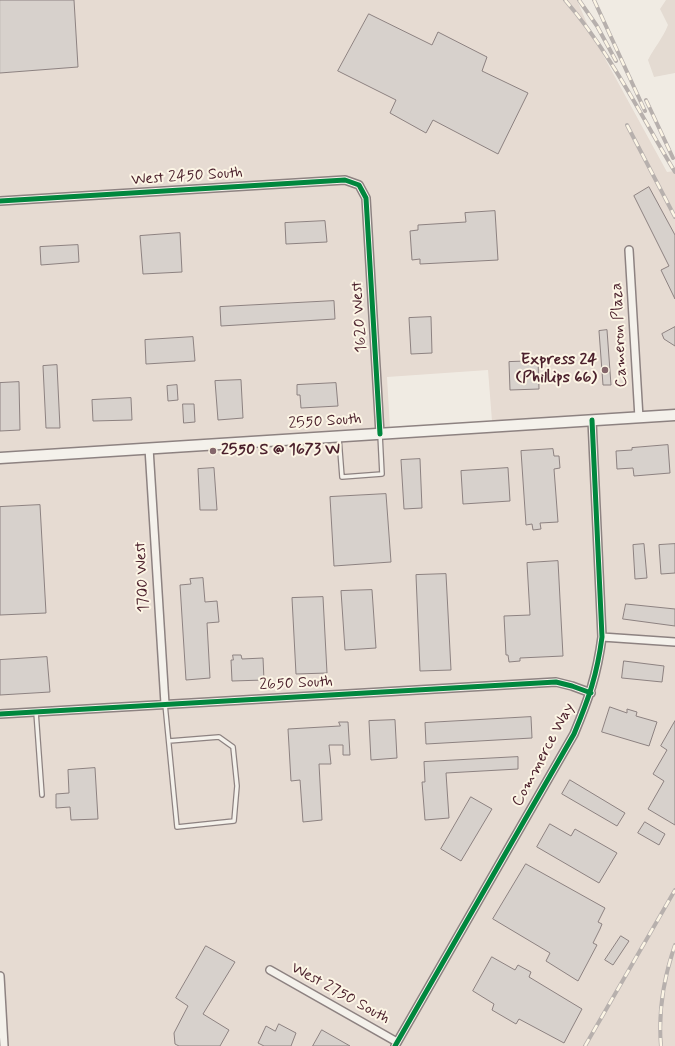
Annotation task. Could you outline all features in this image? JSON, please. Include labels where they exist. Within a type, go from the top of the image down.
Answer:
[{"type":"main road","name":"2550 South","points":[[0,458],[675,415]]},
{"type":"street","name":"West 2450 South","points":[[0,201],[345,180],[358,185],[366,198]]},
{"type":"street","name":"1620 West","points":[[366,198],[380,434]]},
{"type":"street","name":"Cameron Plaza","points":[[629,250],[639,418]]},
{"type":"street","name":"Commerce Way","points":[[396,1044],[574,734],[591,693],[599,664],[602,637],[592,420]]},
{"type":"street","name":"1700 West","points":[[149,448],[165,704]]},
{"type":"street","points":[[602,637],[675,642]]},
{"type":"street","name":"2650 South","points":[[0,714],[556,682],[591,693]]},
{"type":"street","name":"West 2750 South","points":[[270,970],[396,1044]]},
{"type":"street","points":[[0,976],[4,1046]]},
{"type":"lane","points":[[339,436],[342,477],[382,474],[380,434]]},
{"type":"lane","points":[[165,704],[177,827],[234,821],[237,786],[233,747],[219,737],[169,741]]},
{"type":"lane","points":[[36,712],[42,795]]},
{"type":"shaded area","points":[[0,0],[577,0],[591,33],[667,172],[675,171],[675,1046],[0,1046]],"holes":[[[488,370],[492,421],[390,428],[387,377]]]},
{"type":"shaded area","points":[[666,0],[675,0],[675,73],[654,77],[648,60],[668,25],[660,9]]},
{"type":"building","points":[[0,0],[74,0],[78,67],[0,73]]},
{"type":"building","points":[[369,14],[432,45],[438,32],[487,57],[482,71],[528,93],[498,154],[433,120],[426,133],[390,113],[396,100],[338,71]]},
{"type":"building","points":[[649,187],[675,235],[675,299],[661,270],[669,266],[634,196]]},
{"type":"building","points":[[495,211],[498,260],[420,264],[420,259],[412,260],[410,231],[418,230],[418,225],[466,222],[465,213]]},
{"type":"building","points":[[325,221],[327,242],[286,244],[285,223]]},
{"type":"building","points":[[180,233],[182,272],[143,274],[140,236]]},
{"type":"building","points":[[78,245],[79,262],[41,265],[40,247]]},
{"type":"building","points":[[334,301],[335,319],[221,326],[220,307]]},
{"type":"building","points":[[431,317],[432,353],[411,354],[409,318]]},
{"type":"building","points":[[675,327],[675,346],[664,339],[662,334]]},
{"type":"building","points":[[607,330],[611,385],[603,385],[599,331]]},
{"type":"building","points":[[193,337],[195,361],[146,364],[145,340]]},
{"type":"building","points":[[538,361],[539,389],[510,390],[509,362]]},
{"type":"building","points":[[57,365],[60,428],[46,428],[43,366]]},
{"type":"building","points":[[241,380],[243,418],[218,420],[215,381]]},
{"type":"building","points":[[19,382],[20,430],[0,431],[0,383]]},
{"type":"building","points":[[336,383],[338,406],[301,408],[300,395],[297,395],[297,385]]},
{"type":"building","points":[[177,385],[178,400],[168,401],[167,386]]},
{"type":"building","points":[[131,398],[132,420],[93,421],[92,400]]},
{"type":"building","points":[[183,404],[194,404],[195,422],[184,423]]},
{"type":"building","points":[[668,445],[670,473],[634,476],[633,468],[617,469],[616,451]]},
{"type":"building","points":[[553,449],[554,456],[559,456],[560,468],[554,469],[558,522],[540,523],[541,529],[533,530],[532,524],[526,525],[521,451]]},
{"type":"building","points":[[420,459],[422,508],[404,509],[401,460]]},
{"type":"building","points":[[214,468],[217,510],[200,510],[198,469]]},
{"type":"building","points":[[508,468],[510,501],[463,504],[461,471]]},
{"type":"building","points":[[386,494],[391,562],[334,566],[330,497]]},
{"type":"building","points":[[40,505],[46,613],[0,615],[0,507]]},
{"type":"building","points":[[644,544],[647,578],[635,579],[633,545]]},
{"type":"building","points":[[675,544],[675,573],[661,574],[659,545]]},
{"type":"building","points":[[558,561],[563,656],[520,658],[520,661],[509,662],[508,655],[506,655],[504,616],[530,615],[527,563]]},
{"type":"building","points":[[446,574],[451,670],[420,671],[416,575]]},
{"type":"building","points":[[203,578],[205,602],[217,601],[219,622],[207,623],[210,678],[186,680],[180,585],[191,584],[190,579]]},
{"type":"building","points":[[372,590],[376,648],[345,650],[341,591]]},
{"type":"building","points":[[323,597],[327,673],[296,674],[292,598]]},
{"type":"building","points":[[626,604],[675,609],[675,626],[623,619]]},
{"type":"building","points":[[233,655],[241,655],[242,659],[263,658],[264,680],[232,681],[231,660],[233,660]]},
{"type":"building","points":[[47,657],[50,692],[0,695],[0,660]]},
{"type":"building","points":[[624,661],[664,666],[662,682],[622,678]]},
{"type":"building","points":[[610,707],[627,713],[627,709],[637,712],[636,716],[657,722],[649,746],[602,732]]},
{"type":"building","points":[[531,717],[532,738],[426,744],[425,723]]},
{"type":"building","points":[[395,720],[397,758],[371,760],[369,721]]},
{"type":"building","points":[[675,721],[675,825],[648,809],[664,781],[653,774],[667,750],[661,746]]},
{"type":"building","points":[[339,722],[348,722],[350,755],[343,755],[343,745],[329,745],[331,764],[319,764],[322,820],[303,822],[300,780],[291,781],[288,729],[340,726]]},
{"type":"building","points":[[518,757],[518,769],[446,773],[449,818],[425,820],[422,782],[425,782],[424,762]]},
{"type":"building","points":[[95,768],[98,819],[71,820],[70,807],[56,808],[56,794],[69,793],[68,770]]},
{"type":"building","points":[[570,780],[625,813],[617,826],[562,794]]},
{"type":"building","points":[[471,797],[492,809],[461,861],[441,849]]},
{"type":"building","points":[[645,822],[665,834],[659,845],[638,833]]},
{"type":"building","points":[[550,824],[571,836],[575,829],[617,853],[599,883],[537,847]]},
{"type":"building","points":[[526,864],[605,908],[598,922],[602,924],[593,943],[597,945],[578,981],[546,961],[550,953],[493,919]]},
{"type":"building","points":[[621,936],[629,941],[613,965],[605,960]]},
{"type":"building","points":[[206,946],[235,962],[203,1014],[229,1030],[220,1046],[179,1046],[175,1044],[174,1033],[188,1006],[176,998]]},
{"type":"building","points":[[492,957],[515,970],[518,965],[531,972],[529,977],[582,1009],[564,1043],[519,1019],[516,1024],[492,1010],[494,1004],[473,991]]},
{"type":"building","points":[[279,1024],[296,1033],[291,1046],[264,1046],[258,1043],[266,1026],[275,1031]]},
{"type":"building","points":[[322,1030],[350,1046],[313,1046]]},
{"type":"railway","points":[[565,0],[581,20],[610,62],[675,172]]},
{"type":"railway","points":[[579,0],[597,26],[616,61]]},
{"type":"railway","points":[[594,0],[645,111]]},
{"type":"railway","points":[[646,100],[673,158]]},
{"type":"railway","points":[[627,125],[675,217]]},
{"type":"railway","points":[[585,1046],[675,890]]},
{"type":"railway","points":[[661,1046],[661,1008],[665,982],[675,945]]},
{"type":"cycle path","points":[[0,201],[345,180],[359,185],[366,198],[380,434]]},
{"type":"cycle path","points":[[395,1046],[574,734],[592,686],[598,663],[602,637],[592,420]]},
{"type":"cycle path","points":[[0,714],[556,682],[591,693]]},
{"type":"place","name":"Express 24 (Phillips 66)","points":[[605,370]]},
{"type":"place","name":"2550 S @ 1673 W","points":[[213,451]]}]
